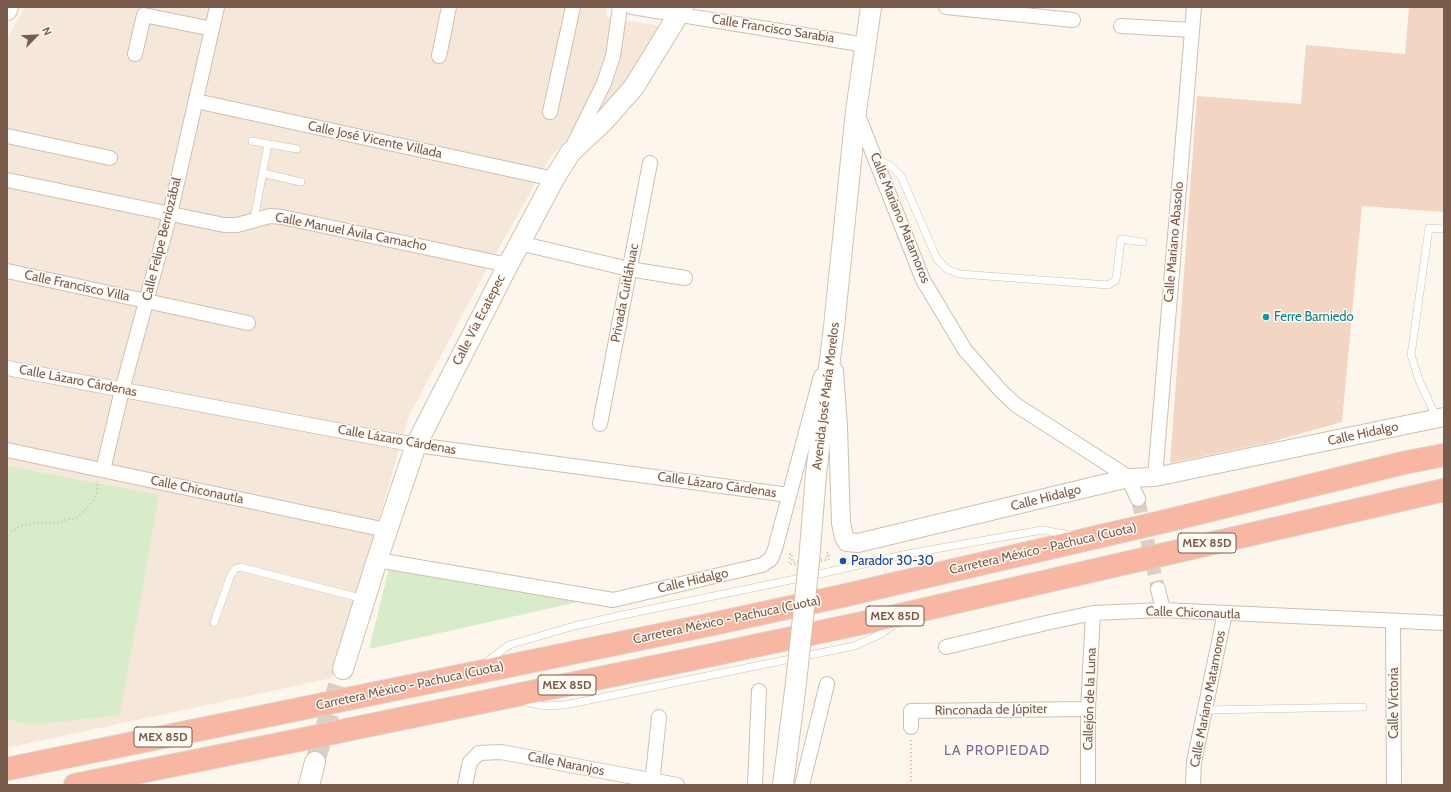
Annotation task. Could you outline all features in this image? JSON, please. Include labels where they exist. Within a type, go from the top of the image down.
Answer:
[{"type":"highway","name":"Carretera México - Pachuca (Cuota)","points":[[7,769],[708,625],[842,596],[1086,538],[1174,519],[1403,463],[1444,455]]},
{"type":"highway","name":"MEX 85D","points":[[74,785],[510,697],[909,612],[1444,490]]},
{"type":"main road","name":"Avenida José María Morelos","points":[[783,785],[796,683],[809,561],[816,474],[833,334],[856,111],[871,7]]},
{"type":"main road","name":"Calle Vía Ecatepec","points":[[343,669],[376,560],[416,445],[519,243],[570,153],[604,121],[634,87],[680,10]]},
{"type":"main road","points":[[308,785],[315,762]]},
{"type":"street","name":"Calle Felipe Berriozábal","points":[[103,470],[122,390],[170,214],[217,7]]},
{"type":"street","points":[[439,56],[449,7]]},
{"type":"street","points":[[550,112],[572,7]]},
{"type":"street","points":[[570,153],[604,83],[611,63],[620,7]]},
{"type":"street","name":"Calle Francisco Sarabia","points":[[632,7],[680,10],[866,45]]},
{"type":"street","points":[[946,7],[1072,20]]},
{"type":"street","name":"Calle Mariano Abasolo","points":[[1155,477],[1194,7]]},
{"type":"street","points":[[135,54],[144,14],[212,30]]},
{"type":"street","points":[[1121,26],[1192,30]]},
{"type":"street","name":"Calle José Vicente Villada","points":[[196,101],[554,179]]},
{"type":"street","name":"Calle Mariano Matamoros","points":[[856,111],[923,280],[965,350],[1001,392],[1016,404],[1111,465],[1128,478]]},
{"type":"street","points":[[7,136],[110,158]]},
{"type":"street","name":"Privada Cuitláhuac","points":[[600,424],[650,163]]},
{"type":"street","name":"Calle Manuel Ávila Camacho","points":[[7,180],[224,225],[237,225],[270,216],[282,217],[508,265]]},
{"type":"street","points":[[519,243],[629,269],[685,278]]},
{"type":"street","name":"Calle Francisco Villa","points":[[7,272],[248,323]]},
{"type":"street","name":"Calle Hidalgo","points":[[833,334],[841,523],[844,537],[847,542],[858,543],[1128,478],[1155,477],[1441,418]]},
{"type":"street","name":"Calle Hidalgo","points":[[376,560],[613,600],[762,565],[771,559],[775,549],[833,334]]},
{"type":"street","name":"Calle Lázaro Cárdenas","points":[[7,368],[416,445],[789,495]]},
{"type":"street","name":"Calle Chiconautla","points":[[7,450],[386,530]]},
{"type":"street","points":[[1128,478],[1138,499]]},
{"type":"street","points":[[1158,589],[1163,610]]},
{"type":"street","name":"Calle Chiconautla","points":[[946,647],[1093,613],[1163,610],[1444,623]]},
{"type":"street","name":"Callejón de la Luna","points":[[1088,785],[1088,709],[1093,613]]},
{"type":"street","name":"Calle Mariano Matamoros","points":[[1193,785],[1194,762],[1225,613]]},
{"type":"street","name":"Calle Victoria","points":[[1393,621],[1394,785]]},
{"type":"street","points":[[802,785],[827,684]]},
{"type":"street","points":[[755,785],[759,691]]},
{"type":"street","name":"Rinconada de Júpiter","points":[[911,727],[911,711],[1088,709]]},
{"type":"street","points":[[652,783],[659,717]]},
{"type":"street","name":"Calle Naranjos","points":[[465,785],[470,762],[478,754],[501,752],[652,783],[677,785]]},
{"type":"lane","points":[[252,141],[297,149]]},
{"type":"lane","points":[[254,220],[268,144]]},
{"type":"lane","points":[[875,159],[891,166],[901,176],[937,259],[947,268],[960,274],[1108,285],[1116,280],[1121,239],[1143,242]]},
{"type":"lane","points":[[262,173],[301,182]]},
{"type":"lane","points":[[1441,418],[1419,380],[1412,355],[1429,228],[1444,229]]},
{"type":"lane","points":[[214,623],[230,577],[235,569],[240,567],[365,599]]},
{"type":"lane","points":[[1206,710],[1363,707]]},
{"type":"path","points":[[7,531],[13,531],[21,526],[35,523],[57,523],[78,517],[94,500],[97,490],[96,480],[103,470]]},
{"type":"path","points":[[911,727],[911,785]]},
{"type":"shaded area","points":[[25,7],[607,7],[606,17],[667,27],[628,81],[551,156],[482,278],[409,416],[332,678],[7,748],[7,39]]},
{"type":"green space","points":[[7,466],[159,495],[120,715],[31,725],[7,719]]},
{"type":"green space","points":[[389,568],[578,602],[369,649]]},
{"type":"building","name":"Ferre Barniedo","points":[[1409,7],[1444,7],[1444,212],[1362,206],[1342,422],[1267,443],[1170,463],[1197,96],[1301,104],[1306,45],[1405,54]]},
{"type":"tunnel","points":[[1138,499],[1158,589]]},
{"type":"tunnel","points":[[315,762],[343,669]]},
{"type":"place","name":"Ferre Barniedo","points":[[1266,317]]},
{"type":"place","name":"Parador 30-30","points":[[843,561]]},
{"type":"district","name":"LA PROPIEDAD","points":[[997,751]]}]
